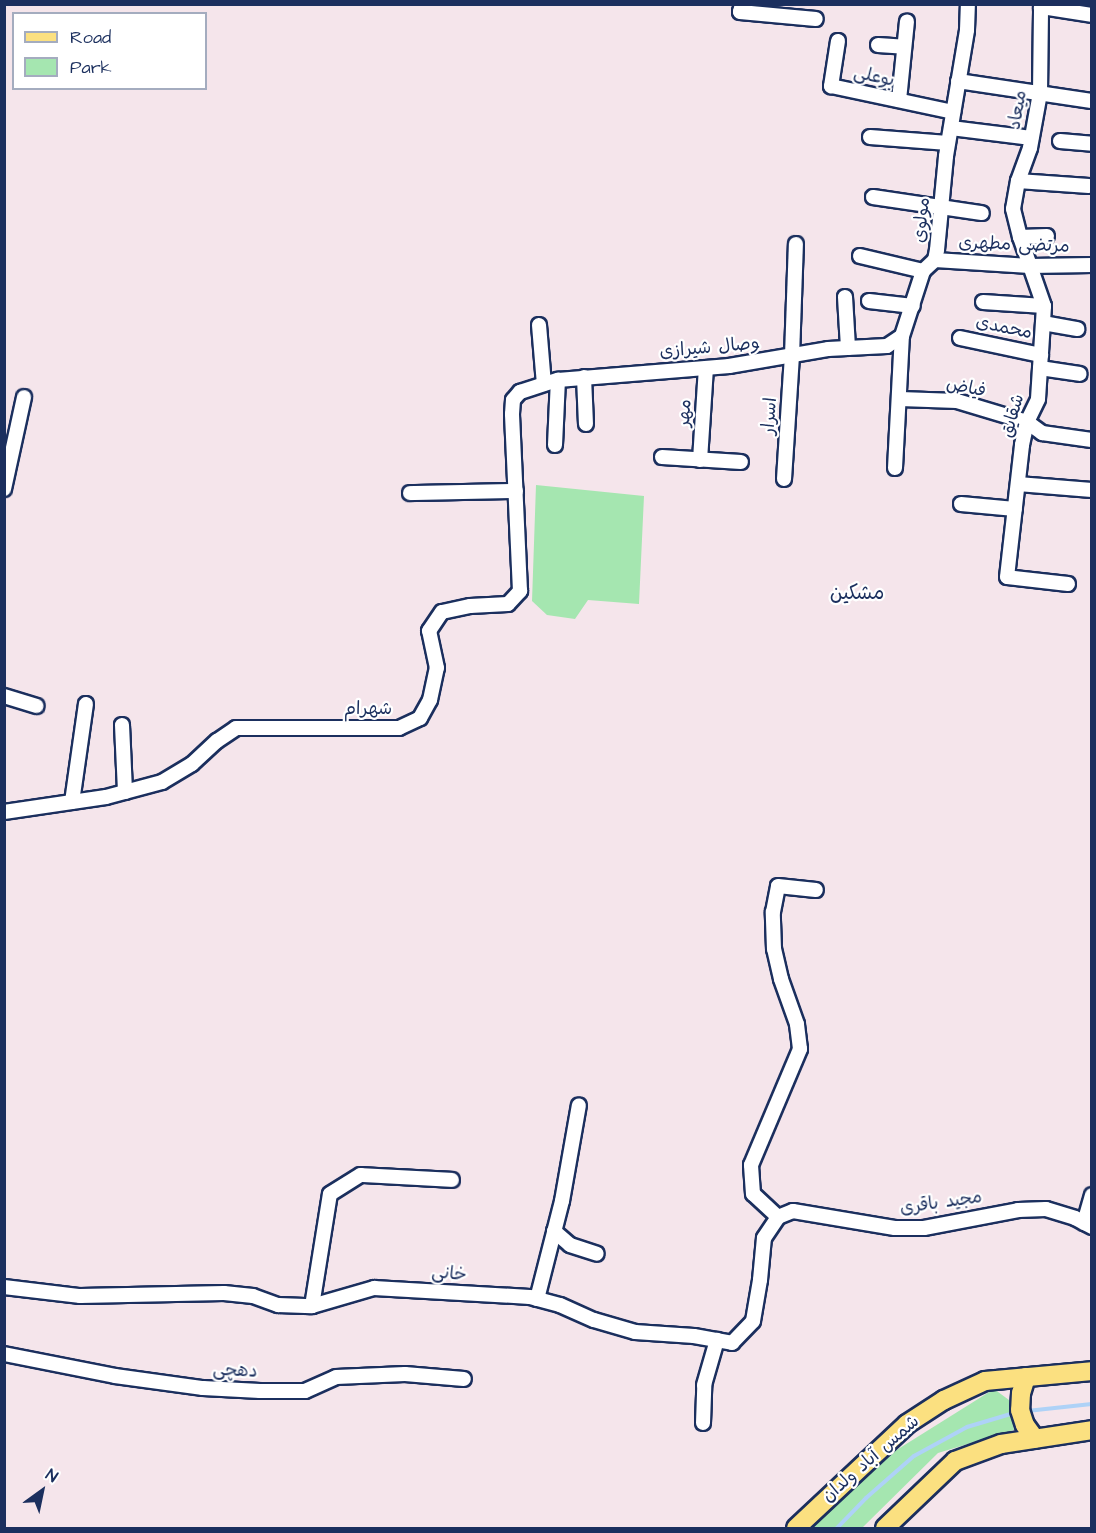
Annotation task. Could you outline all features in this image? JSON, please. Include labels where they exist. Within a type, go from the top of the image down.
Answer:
[{"type":"main road","name":"شمس آباد ولدان","points":[[796,1528],[907,1424],[944,1400],[985,1381],[1092,1371]]},
{"type":"main road","points":[[1026,1377],[1021,1393],[1020,1410],[1025,1425],[1035,1439]]},
{"type":"main road","points":[[885,1528],[955,1461],[1001,1444],[1092,1431]]},
{"type":"street","points":[[742,4],[741,12],[816,19]]},
{"type":"street","name":"مولوی","points":[[895,468],[902,336],[923,271],[934,260],[948,143],[967,30],[968,4]]},
{"type":"street","name":"میعاد","points":[[1030,266],[1014,209],[1018,181],[1031,138],[1040,93],[1041,7],[1092,15]]},
{"type":"street","points":[[899,100],[907,21]]},
{"type":"street","name":"بوعلی","points":[[838,41],[831,86],[953,112]]},
{"type":"street","points":[[878,45],[904,47]]},
{"type":"street","points":[[958,81],[1092,101]]},
{"type":"street","points":[[951,128],[1031,138]]},
{"type":"street","points":[[870,137],[948,143]]},
{"type":"street","points":[[1060,141],[1092,144]]},
{"type":"street","points":[[1018,181],[1089,186]]},
{"type":"street","points":[[873,197],[982,213]]},
{"type":"street","points":[[1020,237],[1047,236]]},
{"type":"street","name":"اسرار","points":[[784,478],[796,244]]},
{"type":"street","points":[[860,256],[923,271]]},
{"type":"street","name":"مرتضی مطهری","points":[[934,260],[1030,266],[1092,265]]},
{"type":"street","name":"شقایق","points":[[1030,266],[1044,306],[1041,361],[1038,399],[1027,422],[1007,578],[1068,584]]},
{"type":"street","points":[[844,297],[848,348]]},
{"type":"street","points":[[869,301],[913,306]]},
{"type":"street","points":[[983,302],[1044,306]]},
{"type":"street","points":[[1043,323],[1077,329]]},
{"type":"street","points":[[539,326],[544,384]]},
{"type":"street","name":"وصال شیرازی","points":[[520,392],[558,380],[706,368],[848,348],[887,346],[902,336]]},
{"type":"street","name":"محمدی","points":[[960,338],[1080,374]]},
{"type":"street","name":"مهر","points":[[700,460],[706,368]]},
{"type":"street","points":[[584,377],[586,424]]},
{"type":"street","points":[[555,445],[558,380]]},
{"type":"street","name":"شهرام","points":[[4,812],[125,792],[162,782],[192,764],[236,728],[399,728],[420,718],[430,700],[436,668],[429,631],[442,612],[470,606],[508,604],[520,591],[513,400],[520,392]]},
{"type":"street","points":[[4,489],[24,398]]},
{"type":"street","name":"فیاض","points":[[900,399],[957,401],[1027,422],[1042,433],[1092,440]]},
{"type":"street","points":[[662,457],[741,462]]},
{"type":"street","points":[[1018,484],[1092,490]]},
{"type":"street","points":[[410,493],[516,491]]},
{"type":"street","points":[[962,504],[1015,509]]},
{"type":"street","points":[[4,696],[36,706]]},
{"type":"street","points":[[72,802],[86,704]]},
{"type":"street","points":[[122,725],[125,792]]},
{"type":"street","points":[[778,1217],[753,1194],[751,1165],[800,1049],[797,1023],[781,979],[774,949],[773,912],[778,886],[816,890]]},
{"type":"street","points":[[537,1299],[554,1231],[579,1105]]},
{"type":"street","points":[[312,1306],[330,1194],[360,1175],[452,1180]]},
{"type":"street","points":[[1088,1225],[1092,1195]]},
{"type":"street","name":"مجید باقری","points":[[778,1217],[793,1211],[895,1228],[924,1228],[1018,1210],[1046,1209],[1088,1225]]},
{"type":"street","name":"خانی","points":[[4,1287],[80,1296],[224,1293],[253,1296],[278,1305],[312,1306],[374,1288],[413,1288],[440,1293],[537,1299],[635,1332],[694,1336],[732,1343],[753,1321],[764,1238],[778,1217]]},
{"type":"street","points":[[554,1231],[570,1245],[597,1254]]},
{"type":"street","points":[[703,1423],[704,1385],[717,1340]]},
{"type":"street","name":"دهچی","points":[[4,1354],[114,1376],[203,1388],[305,1391],[336,1377],[405,1374],[464,1379]]},
{"type":"green space","points":[[536,485],[644,496],[639,604],[588,600],[575,619],[547,615],[532,601]]},
{"type":"green space","points":[[994,1389],[1009,1400],[1014,1430],[938,1453],[862,1528],[811,1528],[879,1461]]},
{"type":"waterway","points":[[1027,1411],[1092,1404]]},
{"type":"waterway","points":[[837,1528],[866,1498],[914,1456],[967,1427],[1014,1413]]},
{"type":"district","name":"مشکین","points":[[857,593]]}]
